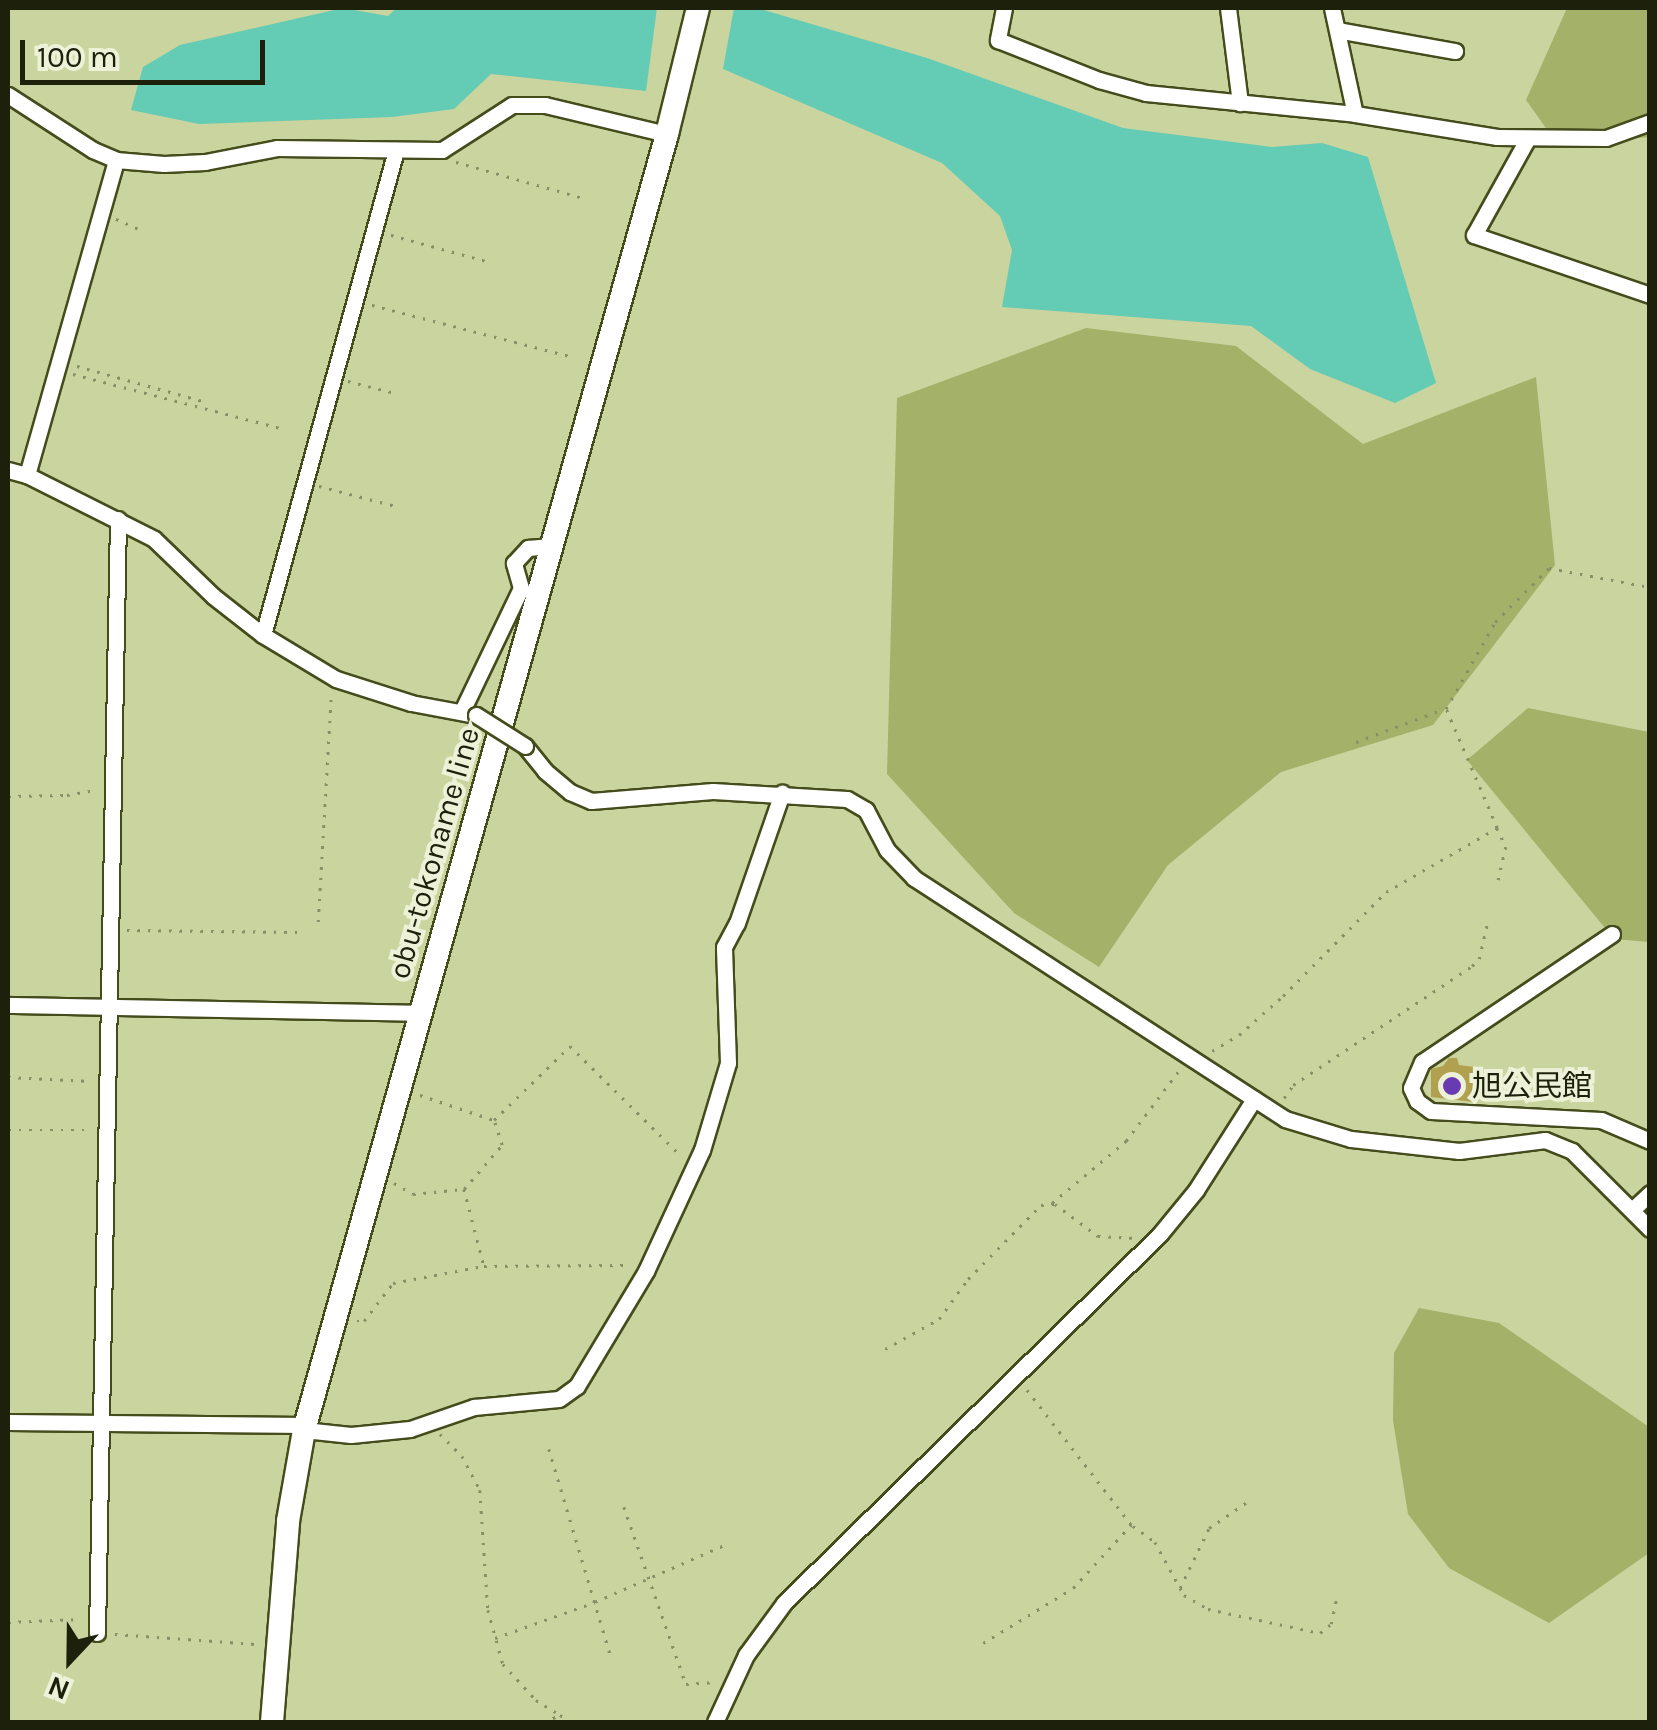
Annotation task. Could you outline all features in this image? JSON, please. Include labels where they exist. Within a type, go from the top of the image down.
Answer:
[{"type":"main road","name":"obu-tokoname line","points":[[272,1722],[288,1521],[304,1428],[667,134],[698,8]]},
{"type":"street","points":[[1004,8],[998,40],[1098,80],[1146,93],[1355,114],[1528,138],[1606,138],[1650,122]]},
{"type":"street","points":[[1228,8],[1240,103]]},
{"type":"street","points":[[1332,8],[1355,114]]},
{"type":"street","points":[[1337,30],[1455,52]]},
{"type":"street","points":[[8,96],[116,160],[205,162],[277,148],[442,150],[512,104],[545,105],[667,134]]},
{"type":"street","points":[[1528,138],[1474,235],[1650,295]]},
{"type":"street","points":[[263,635],[396,150]]},
{"type":"street","points":[[27,474],[116,160]]},
{"type":"street","points":[[8,470],[27,474],[154,540],[213,596],[263,635],[336,679],[411,703],[470,712],[526,746],[544,771],[570,792],[591,801],[713,791],[847,798],[866,810],[887,850],[914,878],[1274,1112],[1351,1139],[1420,1148],[1459,1151],[1545,1140],[1572,1151],[1650,1229]]},
{"type":"street","points":[[97,1626],[118,519]]},
{"type":"street","points":[[470,712],[521,588],[514,563],[528,548],[552,546]]},
{"type":"street","points":[[8,1422],[304,1428],[351,1436],[434,1423],[474,1407],[567,1396],[618,1323],[694,1167],[728,1063],[724,947],[737,923],[782,793]]},
{"type":"street","points":[[1612,934],[1422,1062],[1411,1088],[1417,1101],[1432,1110],[1601,1120],[1650,1141]]},
{"type":"street","points":[[8,1006],[420,1013]]},
{"type":"street","points":[[715,1722],[763,1628],[803,1582],[1149,1244],[1196,1190],[1254,1099]]},
{"type":"street","points":[[1632,1210],[1650,1193]]},
{"type":"path","points":[[442,150],[451,161],[580,197]]},
{"type":"path","points":[[374,230],[490,262]]},
{"type":"path","points":[[355,300],[569,356]]},
{"type":"path","points":[[58,366],[206,402]]},
{"type":"path","points":[[58,366],[284,429]]},
{"type":"path","points":[[334,378],[395,393]]},
{"type":"path","points":[[305,482],[395,506]]},
{"type":"path","points":[[1356,742],[1446,710],[1494,622],[1549,568],[1650,587]]},
{"type":"path","points":[[318,922],[336,679]]},
{"type":"path","points":[[1446,710],[1506,847],[1498,883]]},
{"type":"path","points":[[8,796],[67,795],[112,787]]},
{"type":"path","points":[[885,1350],[939,1320],[968,1279],[1041,1206],[1051,1204],[1126,1141],[1190,1060],[1240,1035],[1386,892],[1498,828]]},
{"type":"path","points":[[1274,1112],[1293,1084],[1472,966],[1479,959],[1487,924]]},
{"type":"path","points":[[108,930],[300,932]]},
{"type":"path","points":[[494,1120],[570,1046],[694,1167]]},
{"type":"path","points":[[8,1077],[106,1082]]},
{"type":"path","points":[[420,1095],[494,1120]]},
{"type":"path","points":[[376,1171],[413,1194],[464,1189],[502,1145],[494,1120]]},
{"type":"path","points":[[8,1130],[105,1130]]},
{"type":"path","points":[[464,1189],[484,1266]]},
{"type":"path","points":[[1051,1204],[1098,1236],[1141,1239],[1149,1244]]},
{"type":"path","points":[[354,1318],[364,1321],[393,1282],[484,1266],[616,1263],[646,1271]]},
{"type":"path","points":[[1016,1375],[1132,1525],[1155,1542],[1192,1602],[1208,1610],[1320,1633],[1331,1624],[1336,1601]]},
{"type":"path","points":[[434,1423],[462,1456],[480,1490],[488,1610],[503,1664],[515,1680],[572,1722]]},
{"type":"path","points":[[549,1450],[611,1657]]},
{"type":"path","points":[[1180,1588],[1209,1528],[1247,1502]]},
{"type":"path","points":[[624,1507],[686,1684],[734,1680]]},
{"type":"path","points":[[982,1643],[1072,1588],[1132,1525]]},
{"type":"path","points":[[494,1638],[594,1602],[724,1546]]},
{"type":"path","points":[[8,1622],[97,1626],[278,1646]]},
{"type":"path","points":[[543,1722],[560,1715]]},
{"type":"green space","points":[[1567,8],[1649,8],[1649,137],[1558,145],[1526,100]]},
{"type":"green space","points":[[1086,328],[1236,346],[1363,444],[1536,377],[1555,565],[1433,725],[1281,772],[1168,865],[1099,967],[1014,913],[887,774],[897,398]]},
{"type":"green space","points":[[1528,708],[1649,732],[1649,942],[1614,939],[1467,760]]},
{"type":"green space","points":[[1419,1308],[1499,1323],[1649,1427],[1649,1553],[1549,1623],[1449,1568],[1408,1514],[1393,1420],[1394,1353]]},
{"type":"water","points":[[343,8],[388,16],[397,8],[657,8],[646,91],[491,74],[454,109],[392,117],[199,124],[131,110],[143,67],[180,45]]},
{"type":"water","points":[[734,8],[757,8],[927,58],[1123,128],[1272,147],[1322,143],[1368,157],[1436,383],[1395,403],[1310,369],[1251,326],[1002,307],[1012,250],[1000,216],[942,163],[723,69]]},
{"type":"building","name":"旭公民館","points":[[1449,1058],[1457,1058],[1459,1065],[1474,1067],[1474,1102],[1431,1097],[1431,1069],[1443,1066]]},
{"type":"place","name":"旭公民館","points":[[1452,1086]]}]
